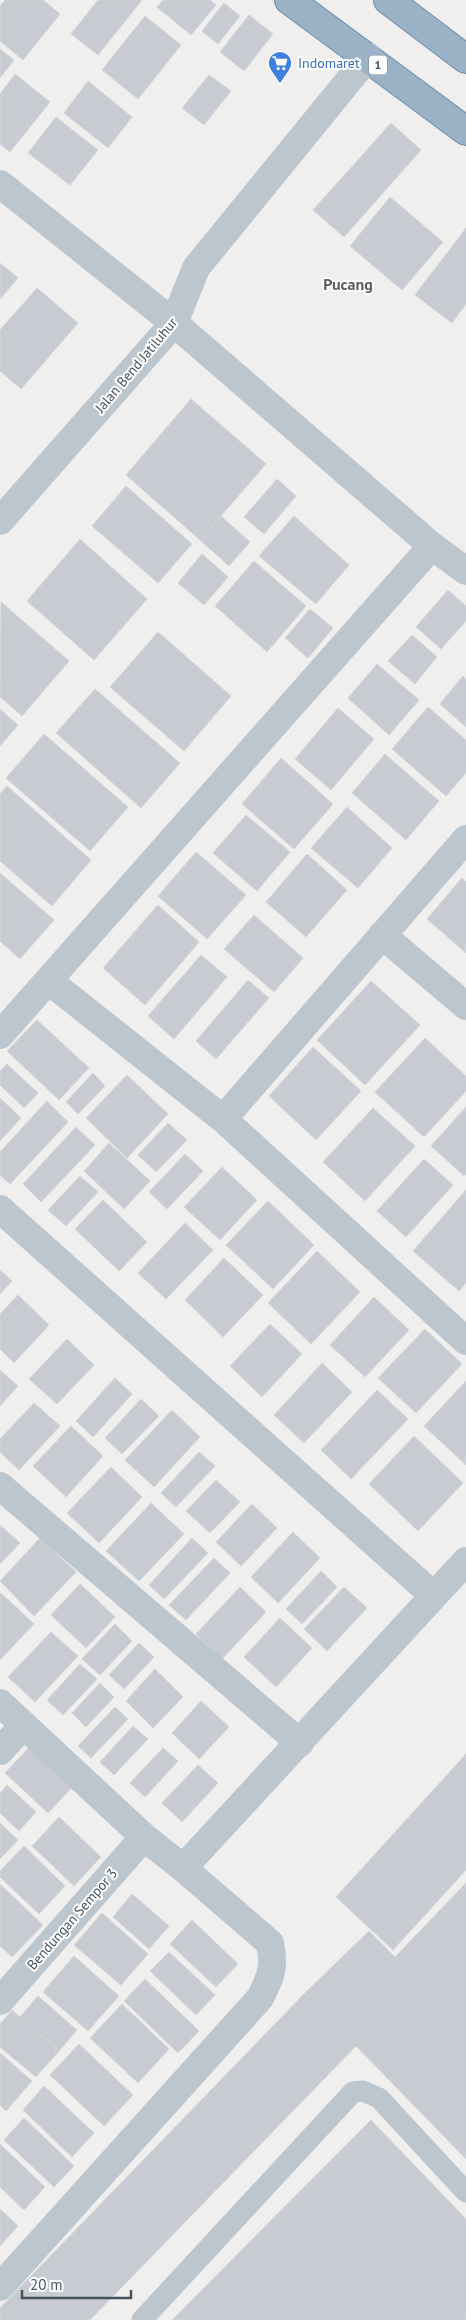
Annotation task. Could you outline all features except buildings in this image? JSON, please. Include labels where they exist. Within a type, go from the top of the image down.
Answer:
[{"type":"highway","name":"1","points":[[289,0],[466,131]]},
{"type":"highway","points":[[388,0],[466,59]]},
{"type":"street","name":"Jalan Bend Jatiluhur","points":[[0,521],[174,323],[196,268],[368,57]]},
{"type":"street","points":[[0,184],[174,323],[432,546],[466,571]]},
{"type":"street","points":[[0,1035],[49,982],[432,546]]},
{"type":"street","points":[[223,1119],[466,840]]},
{"type":"street","points":[[382,935],[466,1006]]},
{"type":"street","points":[[49,982],[223,1119],[466,1341]]},
{"type":"street","points":[[0,1209],[434,1596]]},
{"type":"street","points":[[0,1486],[300,1743]]},
{"type":"street","points":[[183,1868],[466,1561]]},
{"type":"street","points":[[0,1702],[144,1837],[270,1943],[274,1961],[269,1981],[260,1998],[0,2287]]},
{"type":"street","points":[[0,1751],[24,1725]]},
{"type":"street","name":"Bendungan Sempor 3","points":[[0,2001],[144,1837]]},
{"type":"lane","points":[[142,2320],[353,2092],[363,2090],[379,2098],[466,2192]]},
{"type":"place","name":"Indomaret","points":[[280,84]]},
{"type":"district","name":"Pucang","points":[[348,284]]}]
